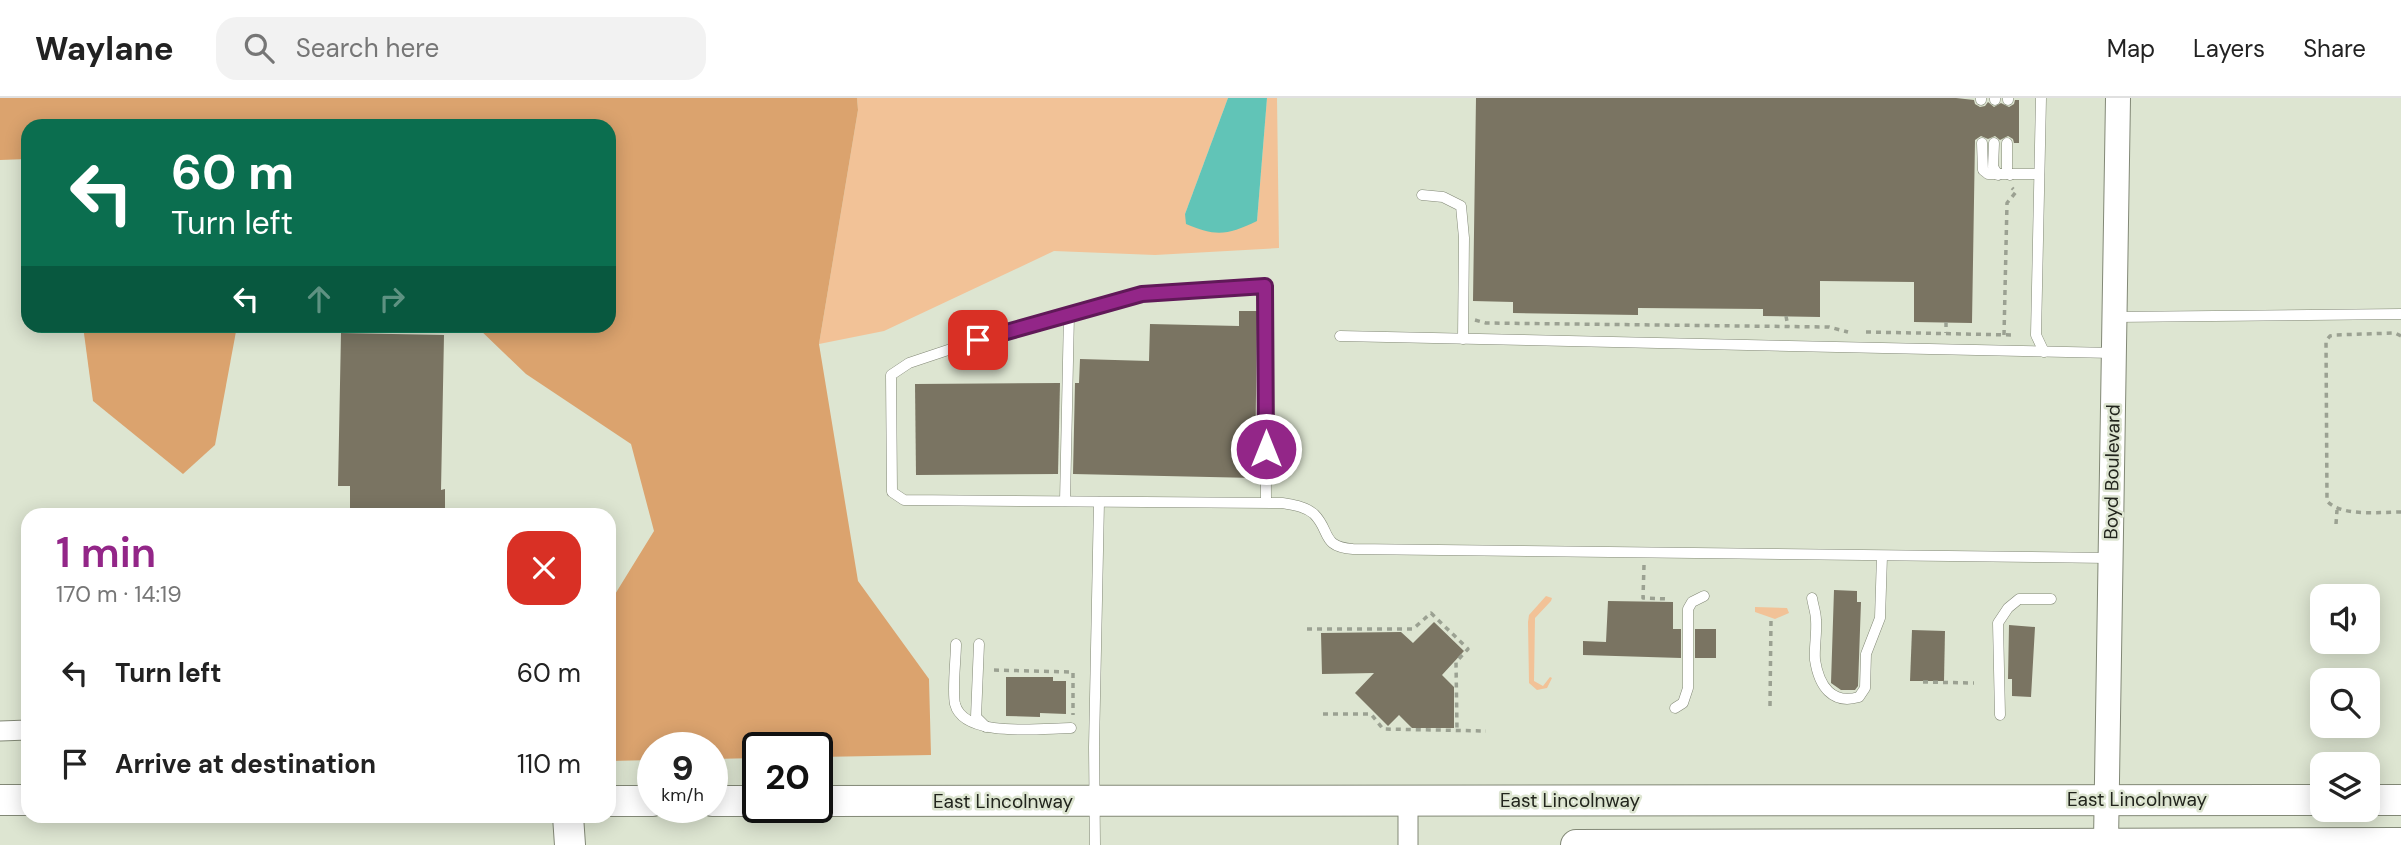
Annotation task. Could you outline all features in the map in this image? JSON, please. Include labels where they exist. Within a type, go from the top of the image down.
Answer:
[{"type":"main road","points":[[0,800],[21,800]]},
{"type":"main road","points":[[1662,800],[1663,844]]},
{"type":"main road","name":"East Lincolnway","points":[[833,801],[2310,800]]},
{"type":"main road","points":[[2380,800],[2401,800]]},
{"type":"main road","points":[[616,801],[637,801]]},
{"type":"main road","points":[[568,823],[570,845]]},
{"type":"main road","points":[[1576,845],[2401,843]]},
{"type":"street","name":"Boyd Boulevard","points":[[2106,844],[2118,98]]},
{"type":"street","points":[[0,731],[21,730]]},
{"type":"street","points":[[1408,800],[1408,845]]},
{"type":"lane","points":[[2041,98],[2036,335],[2044,352]]},
{"type":"lane","points":[[1982,143],[1983,170],[1988,174],[2039,174]]},
{"type":"lane","points":[[1994,143],[1993,167],[1998,175]]},
{"type":"lane","points":[[2007,143],[2007,171],[2010,175]]},
{"type":"lane","points":[[1422,195],[1443,197],[1461,206],[1464,238],[1463,339]]},
{"type":"lane","points":[[1266,503],[1265,286],[1142,294],[978,340],[909,363],[891,374],[892,492],[904,500],[1266,503],[1299,506],[1314,514],[1332,544],[1342,549],[2110,558]]},
{"type":"lane","points":[[1065,501],[1069,314]]},
{"type":"lane","points":[[2114,317],[2401,314]]},
{"type":"lane","points":[[1340,336],[2114,353]]},
{"type":"lane","points":[[1096,845],[1093,801],[1099,502]]},
{"type":"lane","points":[[1812,598],[1816,619],[1815,661],[1826,691],[1834,697],[1848,700],[1859,697],[1865,688],[1866,654],[1880,618],[1882,555]]},
{"type":"lane","points":[[1675,709],[1683,703],[1688,688],[1688,609],[1692,602],[1704,596]]},
{"type":"lane","points":[[2000,715],[1998,623],[2018,599],[2051,599]]},
{"type":"lane","points":[[956,643],[955,703],[962,718],[972,724],[986,727],[1072,728]]},
{"type":"lane","points":[[979,644],[976,717],[986,727]]},
{"type":"path","points":[[2004,335],[2007,203],[2016,192]]},
{"type":"path","points":[[1786,316],[1788,327]]},
{"type":"path","points":[[1464,319],[1486,323],[1829,327],[1843,332],[2014,335]]},
{"type":"path","points":[[1945,322],[1945,333]]},
{"type":"path","points":[[2401,336],[2395,333],[2335,334],[2326,341],[2327,502],[2337,510],[2401,512]]},
{"type":"path","points":[[2336,524],[2337,510]]},
{"type":"path","points":[[1644,552],[1643,598],[1669,599]]},
{"type":"path","points":[[1307,629],[1413,629],[1431,613],[1468,649],[1456,662],[1457,730]]},
{"type":"path","points":[[1770,706],[1771,619]]},
{"type":"path","points":[[994,670],[1073,672],[1072,728]]},
{"type":"path","points":[[1923,682],[1974,682]]},
{"type":"path","points":[[1323,714],[1371,714],[1383,729],[1486,731]]},
{"type":"shaded area","points":[[0,98],[857,98],[858,110],[819,344],[858,581],[929,679],[931,755],[833,757],[833,732],[742,732],[742,758],[728,759],[728,732],[637,732],[637,760],[616,761],[616,593],[654,531],[631,444],[526,374],[483,333],[616,333],[616,119],[21,119],[21,159],[0,160]]},
{"type":"shaded area","points":[[857,98],[1228,98],[1185,214],[1257,221],[1267,98],[1277,98],[1279,248],[1155,255],[1054,251],[884,331],[819,344],[858,110]]},
{"type":"shaded area","points":[[84,333],[236,333],[215,445],[183,474],[93,401]]},
{"type":"shaded area","points":[[1546,596],[1552,598],[1551,601],[1535,618],[1534,681],[1543,686],[1552,678],[1547,688],[1537,690],[1529,683],[1528,622],[1529,615]]},
{"type":"shaded area","points":[[1755,607],[1787,608],[1789,613],[1775,619],[1755,612]]},
{"type":"water","points":[[1228,98],[1267,98],[1257,221],[1222,233],[1186,224],[1185,214]]},
{"type":"building","points":[[1476,98],[1956,98],[1974,100],[1980,107],[1988,102],[1994,107],[2001,103],[2009,107],[2015,100],[2019,100],[2019,143],[2014,143],[2008,136],[2000,140],[1995,136],[1988,139],[1981,136],[1975,140],[1972,323],[1914,322],[1914,282],[1820,281],[1820,317],[1763,316],[1763,309],[1638,308],[1638,315],[1513,313],[1513,302],[1473,301]]},
{"type":"building","points":[[1239,311],[1257,311],[1255,478],[1073,474],[1075,383],[1079,383],[1080,359],[1149,361],[1150,324],[1239,326]]},
{"type":"building","points":[[341,333],[444,335],[441,490],[445,489],[445,508],[350,508],[350,486],[338,486]]},
{"type":"building","points":[[1060,383],[1058,474],[916,475],[915,384]]},
{"type":"building","points":[[1834,590],[1857,591],[1857,602],[1861,602],[1858,686],[1855,690],[1841,690],[1831,683]]},
{"type":"building","points":[[1608,601],[1673,602],[1673,629],[1681,629],[1681,658],[1583,655],[1583,641],[1606,642]]},
{"type":"building","points":[[1434,622],[1464,651],[1442,675],[1454,687],[1454,728],[1412,728],[1399,715],[1388,726],[1355,693],[1374,673],[1322,674],[1321,633],[1401,632],[1413,643]]},
{"type":"building","points":[[2009,625],[2035,627],[2031,697],[2012,696],[2012,679],[2008,679]]},
{"type":"building","points":[[1695,629],[1716,629],[1716,658],[1695,658]]},
{"type":"building","points":[[1912,630],[1945,631],[1944,681],[1910,681]]},
{"type":"building","points":[[1006,677],[1053,677],[1053,681],[1066,681],[1066,714],[1040,713],[1040,717],[1006,716]]},
{"type":"route","points":[[978,340],[1142,294],[1265,286],[1266,449]]}]
